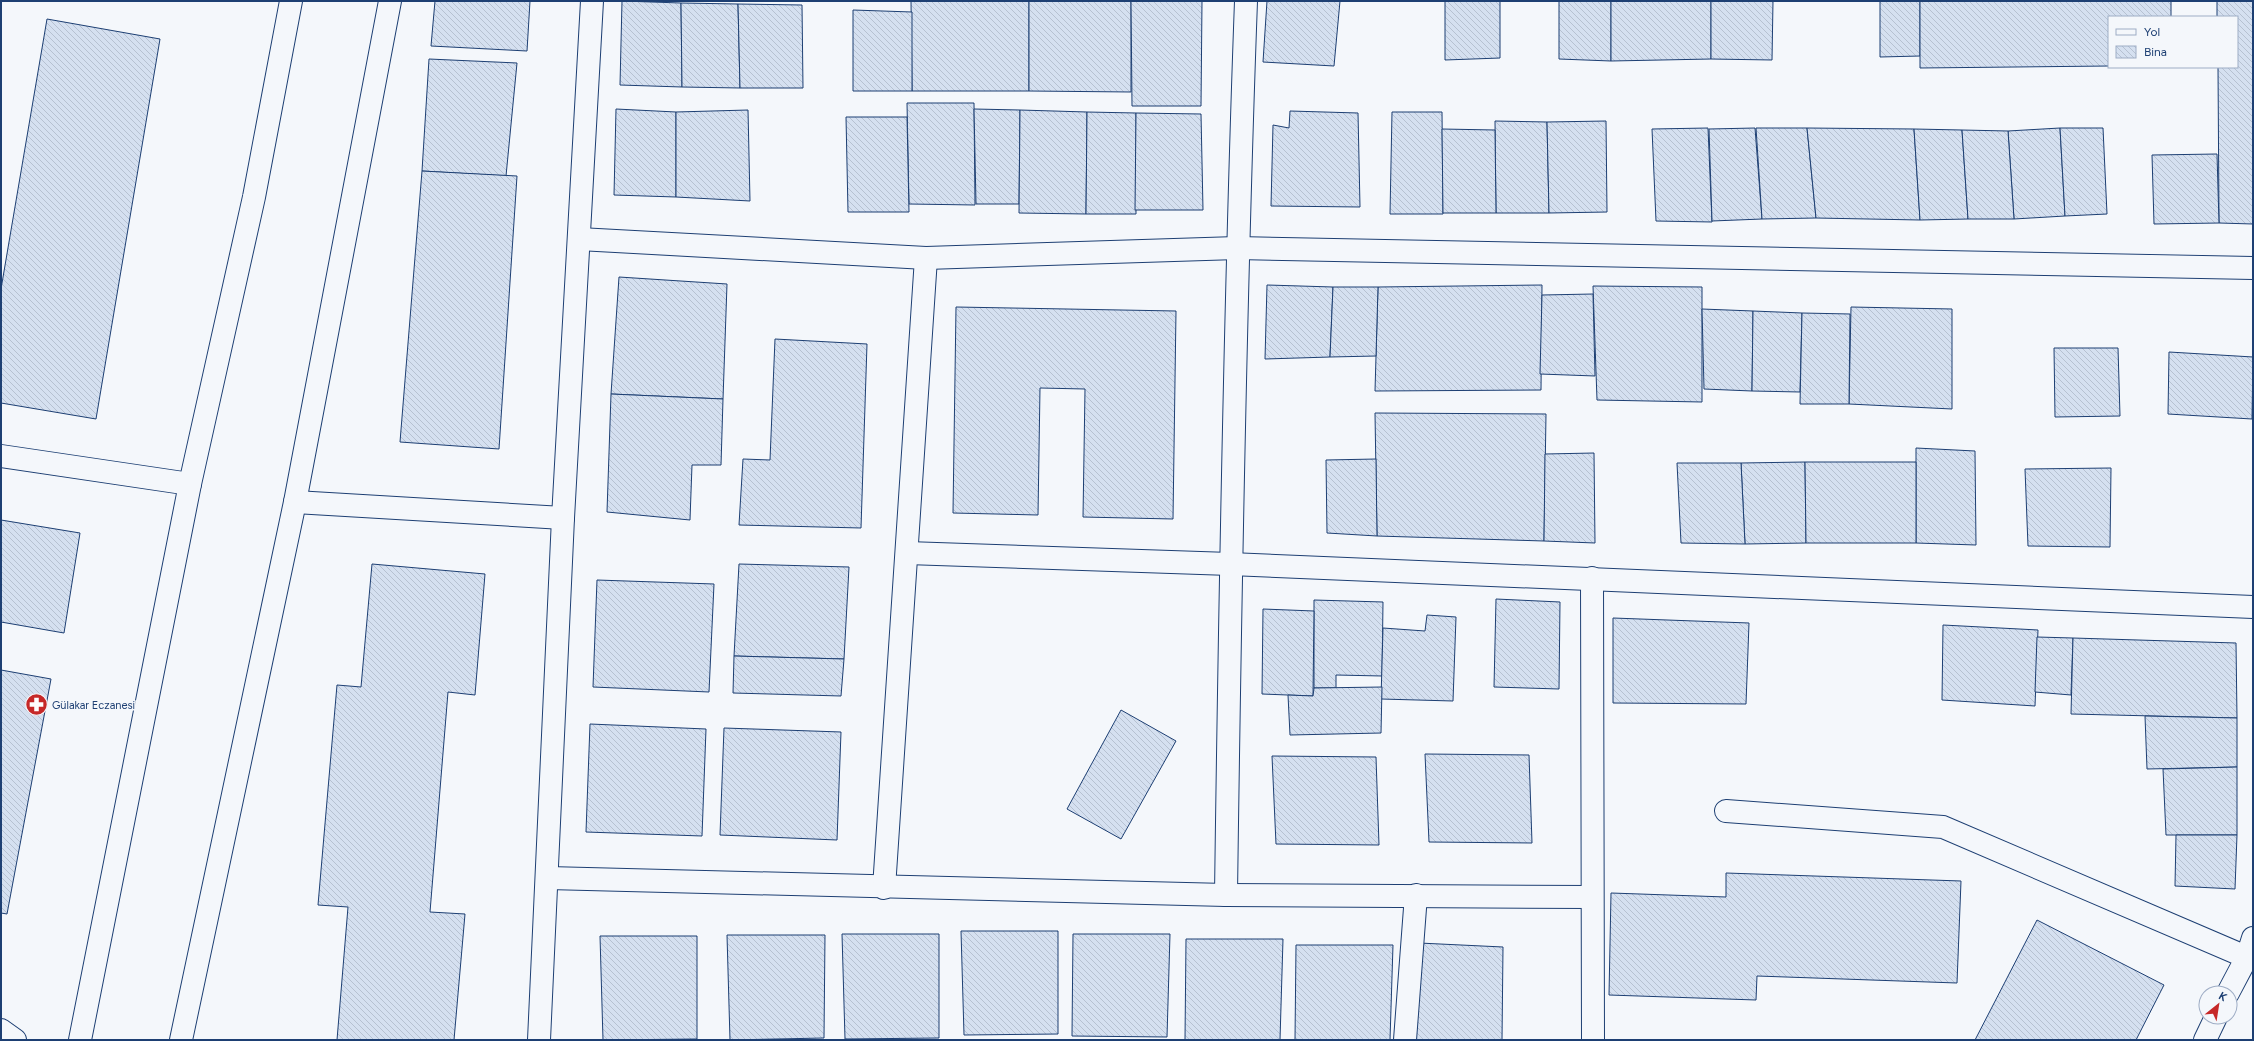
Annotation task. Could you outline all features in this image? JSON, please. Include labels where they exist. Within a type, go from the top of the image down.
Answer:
[{"type":"street","points":[[80,1040],[190,484],[254,197],[291,1]]},
{"type":"street","points":[[181,1040],[295,502],[390,1]]},
{"type":"street","points":[[539,1040],[548,878],[563,518],[592,1]]},
{"type":"street","points":[[1226,895],[1230,564],[1237,248],[1246,1]]},
{"type":"street","points":[[579,239],[926,258],[1237,248],[2253,268]]},
{"type":"street","points":[[884,888],[926,258]]},
{"type":"street","points":[[1,456],[190,484]]},
{"type":"street","points":[[295,502],[563,518]]},
{"type":"street","points":[[907,553],[1592,578],[2253,607]]},
{"type":"street","points":[[1592,578],[1593,1040]]},
{"type":"street","points":[[1726,811],[1943,827],[2251,952],[2232,985]]},
{"type":"street","points":[[548,878],[884,888],[1226,895],[1592,896]]},
{"type":"street","points":[[1405,1040],[1416,895]]},
{"type":"street","points":[[2205,1040],[2212,1025]]},
{"type":"street","points":[[1,1030],[15,1040]]},
{"type":"building","points":[[435,1],[530,1],[527,51],[431,46]]},
{"type":"building","points":[[622,1],[681,3],[682,87],[620,85]]},
{"type":"building","points":[[911,1],[1029,1],[1029,91],[912,91]]},
{"type":"building","points":[[1029,1],[1131,1],[1131,92],[1029,91]]},
{"type":"building","points":[[1131,1],[1202,1],[1201,106],[1132,106]]},
{"type":"building","points":[[1267,1],[1340,1],[1334,66],[1263,62]]},
{"type":"building","points":[[1445,1],[1500,1],[1500,58],[1445,60]]},
{"type":"building","points":[[1559,1],[1611,1],[1611,61],[1559,59]]},
{"type":"building","points":[[1611,1],[1711,1],[1711,59],[1611,61]]},
{"type":"building","points":[[1711,1],[1773,1],[1772,60],[1711,59]]},
{"type":"building","points":[[1880,1],[1920,1],[1920,56],[1880,57]]},
{"type":"building","points":[[1920,1],[2171,1],[2171,16],[2108,16],[2108,66],[1920,68]]},
{"type":"building","points":[[2217,1],[2253,1],[2253,224],[2219,223],[2218,68],[2238,68],[2238,16],[2217,16]]},
{"type":"building","points":[[681,3],[738,4],[740,88],[682,87]]},
{"type":"building","points":[[738,4],[802,5],[803,88],[740,88]]},
{"type":"building","points":[[853,10],[912,12],[912,91],[853,91]]},
{"type":"building","points":[[47,19],[160,39],[96,419],[1,403],[1,289]]},
{"type":"building","points":[[429,59],[517,63],[506,176],[422,171]]},
{"type":"building","points":[[907,103],[974,103],[975,205],[909,204]]},
{"type":"building","points":[[616,109],[676,112],[676,197],[614,195]]},
{"type":"building","points":[[974,109],[1020,110],[1019,204],[976,204]]},
{"type":"building","points":[[748,110],[750,201],[676,197],[676,112]]},
{"type":"building","points":[[1020,110],[1087,112],[1086,214],[1019,213]]},
{"type":"building","points":[[1290,111],[1358,113],[1360,207],[1271,206],[1273,125],[1289,128]]},
{"type":"building","points":[[1087,112],[1136,113],[1136,214],[1086,214]]},
{"type":"building","points":[[1392,112],[1442,112],[1443,214],[1390,214]]},
{"type":"building","points":[[1136,113],[1201,114],[1203,210],[1135,210]]},
{"type":"building","points":[[846,117],[907,117],[909,212],[848,212]]},
{"type":"building","points":[[1495,121],[1547,122],[1549,213],[1496,213]]},
{"type":"building","points":[[1606,121],[1607,212],[1549,213],[1547,122]]},
{"type":"building","points":[[1708,128],[1712,222],[1656,221],[1652,129]]},
{"type":"building","points":[[1755,128],[1762,219],[1712,221],[1709,129]]},
{"type":"building","points":[[1756,128],[1807,128],[1816,218],[1762,219]]},
{"type":"building","points":[[1807,128],[1914,129],[1920,220],[1816,218]]},
{"type":"building","points":[[2060,128],[2065,216],[2014,219],[2008,131]]},
{"type":"building","points":[[2060,128],[2103,128],[2107,214],[2065,216]]},
{"type":"building","points":[[1442,129],[1495,130],[1496,213],[1443,213]]},
{"type":"building","points":[[1914,129],[1962,130],[1968,219],[1920,220]]},
{"type":"building","points":[[1962,130],[2008,131],[2014,219],[1968,219]]},
{"type":"building","points":[[2217,154],[2219,223],[2154,224],[2152,155]]},
{"type":"building","points":[[422,171],[517,176],[499,449],[400,442]]},
{"type":"building","points":[[619,277],[727,284],[723,399],[611,394]]},
{"type":"building","points":[[1267,285],[1333,287],[1330,357],[1265,359]]},
{"type":"building","points":[[1542,285],[1541,390],[1375,391],[1378,287]]},
{"type":"building","points":[[1593,286],[1702,287],[1702,402],[1597,400]]},
{"type":"building","points":[[1333,287],[1378,287],[1376,356],[1330,357]]},
{"type":"building","points":[[1593,294],[1595,376],[1540,374],[1542,295]]},
{"type":"building","points":[[956,307],[1176,311],[1173,519],[1083,517],[1085,389],[1040,388],[1038,515],[953,513]]},
{"type":"building","points":[[1851,307],[1952,309],[1952,409],[1849,404]]},
{"type":"building","points":[[1702,309],[1753,311],[1752,391],[1704,389]]},
{"type":"building","points":[[1753,311],[1802,313],[1800,392],[1752,391]]},
{"type":"building","points":[[1802,313],[1850,314],[1849,404],[1800,404]]},
{"type":"building","points":[[775,339],[867,344],[861,528],[739,525],[743,459],[770,460]]},
{"type":"building","points":[[2054,348],[2118,348],[2120,416],[2055,417]]},
{"type":"building","points":[[2169,352],[2253,357],[2252,419],[2168,414]]},
{"type":"building","points":[[611,394],[723,399],[721,465],[692,465],[690,520],[607,512]]},
{"type":"building","points":[[1375,413],[1546,414],[1544,541],[1377,536]]},
{"type":"building","points":[[1916,448],[1975,451],[1976,545],[1916,543]]},
{"type":"building","points":[[1594,453],[1595,543],[1544,541],[1545,454]]},
{"type":"building","points":[[1376,459],[1377,536],[1327,533],[1326,460]]},
{"type":"building","points":[[1805,462],[1806,543],[1745,544],[1741,463]]},
{"type":"building","points":[[1805,462],[1916,462],[1916,543],[1806,543]]},
{"type":"building","points":[[1677,463],[1741,463],[1745,544],[1681,543]]},
{"type":"building","points":[[2111,468],[2110,547],[2028,546],[2025,469]]},
{"type":"building","points":[[1,520],[80,533],[64,633],[1,622]]},
{"type":"building","points":[[372,564],[485,574],[475,695],[448,692],[430,912],[465,914],[454,1040],[337,1040],[348,907],[318,905],[337,685],[361,687]]},
{"type":"building","points":[[739,564],[849,567],[844,659],[734,656]]},
{"type":"building","points":[[597,580],[714,584],[709,692],[593,687]]},
{"type":"building","points":[[1496,599],[1560,602],[1559,689],[1494,687]]},
{"type":"building","points":[[1314,600],[1383,602],[1382,676],[1336,675],[1336,688],[1314,688]]},
{"type":"building","points":[[1263,609],[1314,611],[1313,696],[1262,694]]},
{"type":"building","points":[[1427,615],[1456,617],[1453,701],[1381,699],[1383,628],[1425,631]]},
{"type":"building","points":[[1613,618],[1749,623],[1746,704],[1613,703]]},
{"type":"building","points":[[1943,625],[2038,630],[2035,706],[1942,700]]},
{"type":"building","points":[[2037,637],[2073,638],[2071,695],[2035,692]]},
{"type":"building","points":[[2073,638],[2236,643],[2237,718],[2071,714]]},
{"type":"building","points":[[734,656],[844,659],[841,696],[733,693]]},
{"type":"building","points":[[1,670],[51,679],[7,914],[1,913]]},
{"type":"building","points":[[1382,687],[1381,733],[1290,735],[1288,695],[1313,696],[1314,688]]},
{"type":"building","points":[[1121,710],[1176,741],[1121,839],[1067,809]]},
{"type":"building","points":[[2145,716],[2237,718],[2237,767],[2147,769]]},
{"type":"building","points":[[590,724],[706,729],[702,836],[586,832]]},
{"type":"building","points":[[724,728],[841,732],[837,840],[720,835]]},
{"type":"building","points":[[1425,754],[1529,755],[1532,843],[1429,842]]},
{"type":"building","points":[[1272,756],[1376,757],[1379,845],[1276,844]]},
{"type":"building","points":[[2237,767],[2237,835],[2166,835],[2163,769]]},
{"type":"building","points":[[2176,835],[2237,835],[2235,889],[2175,886]]},
{"type":"building","points":[[1726,873],[1961,881],[1957,983],[1757,976],[1756,1000],[1609,995],[1611,893],[1726,897]]},
{"type":"building","points":[[2037,920],[2164,985],[2136,1040],[1975,1040]]},
{"type":"building","points":[[961,931],[1058,931],[1058,1034],[964,1035]]},
{"type":"building","points":[[842,934],[939,934],[939,1038],[845,1039]]},
{"type":"building","points":[[1073,934],[1170,934],[1167,1037],[1072,1036]]},
{"type":"building","points":[[727,935],[825,935],[824,1038],[730,1040]]},
{"type":"building","points":[[600,936],[697,936],[697,1039],[603,1040]]},
{"type":"building","points":[[1186,939],[1283,939],[1280,1040],[1185,1040]]},
{"type":"building","points":[[1419,943],[1503,947],[1502,1040],[1414,1040]]},
{"type":"building","points":[[1296,945],[1393,945],[1390,1040],[1295,1040]]},
{"type":"place","name":"Gülakar Eczanesi","points":[[36,705]]}]
